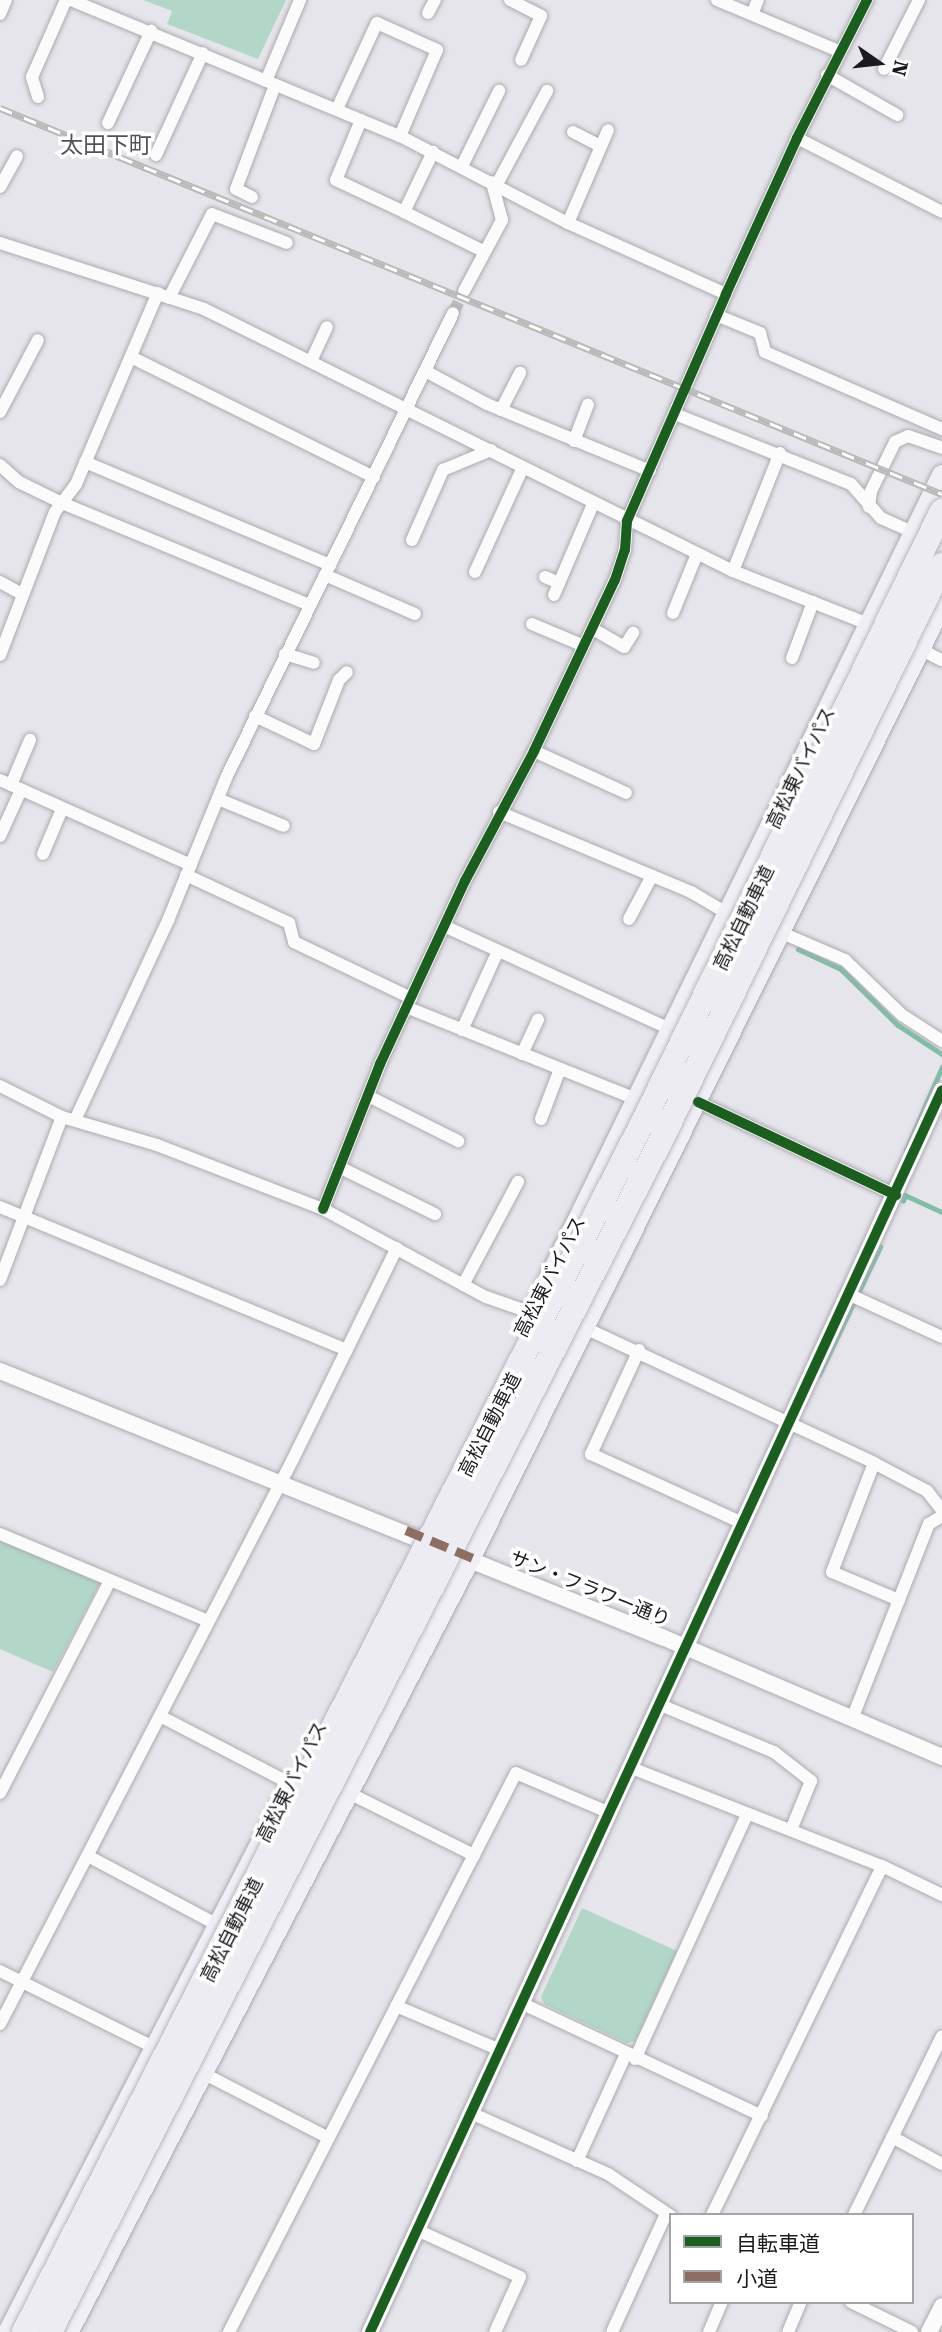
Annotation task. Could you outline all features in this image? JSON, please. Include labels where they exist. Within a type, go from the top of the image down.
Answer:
[{"type":"highway","name":"高松東バイパス","points":[[8,2332],[532,1313],[730,915],[942,475]]},
{"type":"highway","name":"高松自動車道","points":[[24,2332],[644,1120],[942,511]]},
{"type":"highway","name":"高松自動車道","points":[[50,2332],[665,1132],[942,565]]},
{"type":"highway","points":[[67,2332],[199,2071],[468,1560],[782,933],[942,602]]},
{"type":"street","points":[[0,14],[6,0]]},
{"type":"street","points":[[38,97],[32,77],[69,0],[151,31],[400,136],[568,223],[726,294]]},
{"type":"street","points":[[252,197],[236,189],[300,0]]},
{"type":"street","points":[[428,13],[435,0]]},
{"type":"street","points":[[510,0],[541,16],[521,60]]},
{"type":"street","points":[[717,0],[839,51]]},
{"type":"street","points":[[752,14],[758,0]]},
{"type":"street","points":[[323,1209],[368,1096],[444,926],[593,629],[625,550],[628,521],[716,315],[827,75],[867,0]]},
{"type":"street","points":[[884,69],[919,0]]},
{"type":"street","points":[[337,109],[377,23],[437,50],[400,136]]},
{"type":"street","points":[[108,123],[151,31]]},
{"type":"street","points":[[156,155],[203,53]]},
{"type":"street","points":[[827,75],[897,116]]},
{"type":"street","points":[[464,290],[502,220],[495,183],[547,91]]},
{"type":"street","points":[[462,166],[499,92]]},
{"type":"street","points":[[361,120],[336,180],[483,251]]},
{"type":"street","points":[[568,223],[608,130]]},
{"type":"street","points":[[573,132],[601,146]]},
{"type":"street","points":[[797,138],[942,212]]},
{"type":"street","points":[[404,212],[433,152]]},
{"type":"street","points":[[0,187],[17,156]]},
{"type":"street","points":[[0,655],[22,594],[62,503],[85,461],[131,357],[163,295],[212,214],[287,243]]},
{"type":"street","points":[[0,243],[204,309],[312,359],[593,504],[697,554],[733,571],[871,625],[942,660]]},
{"type":"street","points":[[0,1280],[23,1217],[68,1118],[189,870],[218,799],[285,654],[427,372],[453,313]]},
{"type":"street","points":[[716,315],[760,333],[765,352],[942,429]]},
{"type":"street","points":[[312,359],[327,327]]},
{"type":"street","points":[[0,412],[38,340]]},
{"type":"street","points":[[131,357],[374,477]]},
{"type":"street","points":[[427,372],[501,410],[650,471]]},
{"type":"street","points":[[501,410],[520,373]]},
{"type":"street","points":[[574,441],[588,405]]},
{"type":"street","points":[[675,414],[780,453],[851,484],[869,507],[915,533]]},
{"type":"street","points":[[869,507],[871,491],[895,442],[908,436],[942,448]]},
{"type":"street","points":[[412,540],[443,470],[491,450]]},
{"type":"street","points":[[733,571],[780,453]]},
{"type":"street","points":[[85,461],[327,570],[415,614]]},
{"type":"street","points":[[0,465],[19,482],[62,503],[309,605]]},
{"type":"street","points":[[475,572],[523,467]]},
{"type":"street","points":[[545,577],[557,589],[593,504]]},
{"type":"street","points":[[673,613],[697,554]]},
{"type":"street","points":[[0,582],[22,594]]},
{"type":"street","points":[[792,658],[813,602]]},
{"type":"street","points":[[532,624],[584,646]]},
{"type":"street","points":[[593,629],[624,647],[633,633]]},
{"type":"street","points":[[285,654],[314,663]]},
{"type":"street","points":[[256,716],[314,744],[339,680],[347,672]]},
{"type":"street","points":[[0,836],[11,785],[30,740]]},
{"type":"street","points":[[534,751],[626,793]]},
{"type":"street","points":[[11,785],[189,870],[289,923],[294,942],[462,1030],[638,1100]]},
{"type":"street","points":[[218,799],[284,826]]},
{"type":"street","points":[[43,854],[62,809]]},
{"type":"street","points":[[499,812],[652,876],[730,915]]},
{"type":"street","points":[[629,919],[652,876]]},
{"type":"street","points":[[444,926],[672,1030]]},
{"type":"street","points":[[782,933],[845,960],[902,1015],[942,1041]]},
{"type":"street","points":[[462,1030],[498,951]]},
{"type":"street","points":[[522,1054],[538,1019]]},
{"type":"street","points":[[541,1119],[560,1069]]},
{"type":"street","points":[[0,1086],[68,1118],[157,1145],[323,1209],[463,1284],[532,1313]]},
{"type":"street","points":[[370,2332],[740,1522],[896,1195],[942,1090]]},
{"type":"street","points":[[368,1096],[458,1141]]},
{"type":"street","points":[[698,1102],[896,1195]]},
{"type":"street","points":[[339,1167],[435,1214]]},
{"type":"street","points":[[463,1284],[519,1182]]},
{"type":"street","points":[[0,1208],[346,1350]]},
{"type":"street","points":[[0,2024],[281,1482],[397,1248]]},
{"type":"street","points":[[848,1294],[942,1337]]},
{"type":"street","points":[[583,1327],[639,1350],[874,1463],[926,1491],[942,1510]]},
{"type":"street","points":[[639,1350],[591,1454],[740,1522]]},
{"type":"street","name":"サン・フラワー通り","points":[[0,1371],[684,1646],[942,1758]]},
{"type":"street","points":[[874,1463],[832,1572],[899,1600]]},
{"type":"street","points":[[852,1719],[929,1524],[942,1517]]},
{"type":"street","points":[[0,1534],[208,1621]]},
{"type":"street","points":[[0,1793],[110,1581]]},
{"type":"street","points":[[657,1704],[774,1752],[811,1781],[791,1830]]},
{"type":"street","points":[[160,1716],[291,1784]]},
{"type":"street","points":[[629,1766],[882,1866],[942,1895]]},
{"type":"street","points":[[229,2332],[516,1773],[608,1812]]},
{"type":"street","points":[[347,1792],[474,1855]]},
{"type":"street","points":[[577,2161],[747,1814]]},
{"type":"street","points":[[88,1856],[218,1925]]},
{"type":"street","points":[[713,2213],[882,1866]]},
{"type":"street","points":[[0,1971],[327,2137]]},
{"type":"street","points":[[521,2003],[630,2057],[762,2116]]},
{"type":"street","points":[[396,2006],[499,2050]]},
{"type":"street","points":[[854,2213],[942,2036]]},
{"type":"street","points":[[471,2113],[608,2174],[668,2215],[612,2332]]},
{"type":"street","points":[[892,2137],[942,2164]]},
{"type":"street","points":[[417,2230],[520,2277],[495,2332]]},
{"type":"street","points":[[709,2332],[721,2304]]},
{"type":"street","points":[[788,2332],[800,2304]]},
{"type":"street","points":[[855,2304],[912,2332]]},
{"type":"street","points":[[929,2332],[942,2306]]},
{"type":"green space","points":[[143,0],[286,0],[258,59],[167,24],[172,11]]},
{"type":"green space","points":[[0,1539],[100,1583],[53,1672],[0,1649]]},
{"type":"green space","points":[[582,1908],[677,1951],[635,2041],[627,2043],[544,2004],[541,1997]]},
{"type":"waterway","points":[[798,949],[841,969],[898,1025],[942,1054]]},
{"type":"waterway","points":[[906,1150],[942,1067]]},
{"type":"waterway","points":[[903,1201],[905,1195],[942,1212]]},
{"type":"waterway","points":[[819,1375],[880,1247]]},
{"type":"tunnel","points":[[453,313],[464,291]]},
{"type":"railway","points":[[0,108],[942,494]]},
{"type":"marked path","points":[[406,1530],[480,1561]]},
{"type":"cycle path","points":[[323,1209],[380,1064],[465,881],[534,751],[615,580],[625,550],[627,521],[797,138],[867,0]]},
{"type":"cycle path","points":[[370,2332],[942,1090]]},
{"type":"cycle path","points":[[698,1102],[896,1195]]},
{"type":"district","name":"太田下町","points":[[106,146]]}]
